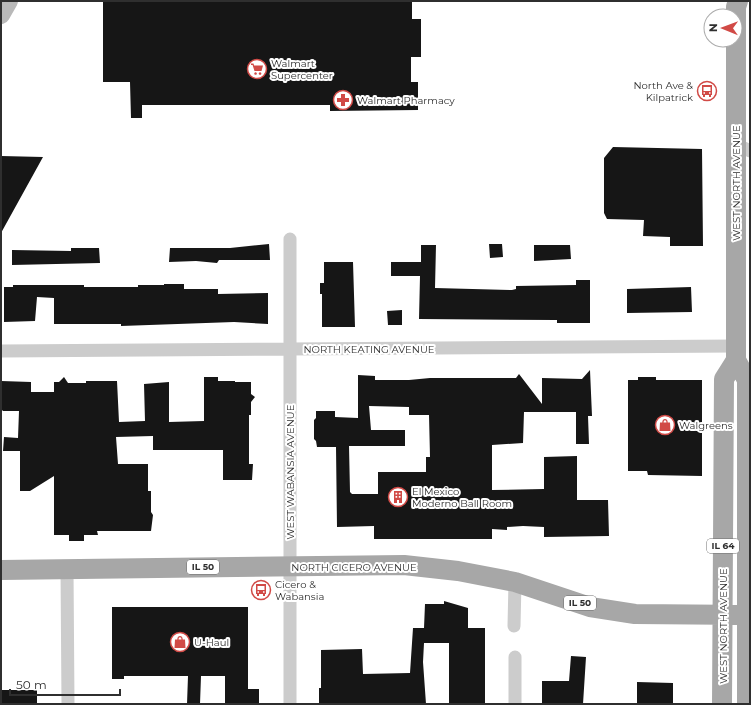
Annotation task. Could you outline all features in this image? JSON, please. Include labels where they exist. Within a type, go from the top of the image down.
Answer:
[{"type":"main road","points":[[1,15],[9,1]]},
{"type":"main road","name":"WEST NORTH AVENUE","points":[[722,704],[724,379],[736,353],[743,148],[736,3]]},
{"type":"main road","name":"IL 64","points":[[736,353],[749,380],[749,615],[747,704]]},
{"type":"main road","name":"NORTH CICERO AVENUE","points":[[1,570],[404,565],[458,571],[515,582],[590,607],[635,614],[749,615]]},
{"type":"street","name":"WEST WABANSIA AVENUE","points":[[290,239],[290,704]]},
{"type":"street","name":"NORTH KEATING AVENUE","points":[[1,351],[290,349],[736,353]]},
{"type":"street","points":[[67,569],[68,704]]},
{"type":"street","points":[[514,626],[515,582]]},
{"type":"street","points":[[515,657],[515,704]]},
{"type":"building","name":"Walmart Supercenter","points":[[103,1],[412,1],[412,19],[421,19],[421,57],[411,57],[411,82],[418,82],[418,110],[330,111],[330,105],[142,105],[142,118],[131,118],[130,82],[103,82]]},
{"type":"building","points":[[613,147],[702,149],[703,246],[670,246],[670,237],[643,236],[644,220],[607,219],[604,213],[604,158]]},
{"type":"building","points":[[1,156],[43,157],[1,233]]},
{"type":"building","points":[[269,244],[270,260],[219,260],[217,263],[196,261],[169,262],[170,248],[230,248]]},
{"type":"building","points":[[489,244],[502,244],[503,257],[490,258]]},
{"type":"building","points":[[421,245],[436,245],[435,288],[512,290],[516,289],[516,286],[576,285],[576,280],[590,280],[590,323],[557,323],[557,320],[419,319],[420,276],[391,276],[391,262],[421,262]]},
{"type":"building","points":[[534,245],[570,245],[571,259],[534,261]]},
{"type":"building","points":[[71,248],[99,248],[100,263],[12,265],[12,250],[71,251]]},
{"type":"building","points":[[324,262],[353,262],[355,327],[322,327],[322,294],[320,294],[320,283],[324,283]]},
{"type":"building","points":[[184,284],[184,289],[218,289],[218,294],[268,293],[268,324],[234,322],[121,326],[121,324],[54,324],[54,298],[37,297],[35,321],[4,322],[4,287],[13,287],[13,285],[84,285],[84,287],[138,287],[138,285]]},
{"type":"building","points":[[691,287],[692,312],[627,313],[627,289]]},
{"type":"building","points":[[402,310],[402,325],[388,325],[387,311]]},
{"type":"building","points":[[590,370],[592,416],[588,416],[589,444],[576,444],[576,412],[524,412],[523,443],[492,445],[492,490],[544,489],[544,457],[577,456],[577,500],[608,500],[609,536],[544,537],[544,527],[523,526],[507,527],[507,530],[492,529],[492,539],[374,539],[374,526],[337,527],[336,447],[317,447],[314,439],[314,420],[316,418],[316,411],[335,411],[335,417],[358,418],[358,375],[375,376],[375,380],[409,380],[430,378],[516,378],[519,374],[542,404],[542,378],[582,379]],"holes":[[[369,406],[409,407],[409,415],[429,415],[430,457],[426,457],[426,472],[378,472],[378,494],[352,494],[350,492],[349,446],[405,446],[405,430],[371,430]]]},
{"type":"building","points":[[64,377],[68,383],[86,383],[86,381],[117,381],[119,422],[145,421],[144,384],[169,382],[169,422],[204,421],[204,377],[218,377],[218,381],[251,382],[251,394],[255,397],[251,402],[251,415],[249,415],[249,464],[253,464],[252,480],[223,480],[223,450],[153,450],[153,436],[116,437],[118,464],[148,464],[148,491],[151,491],[151,512],[153,515],[151,531],[97,531],[98,535],[84,535],[84,541],[69,541],[69,535],[54,535],[54,476],[30,491],[20,491],[20,451],[3,451],[4,437],[18,438],[19,411],[3,411],[1,409],[1,381],[31,382],[31,392],[54,392],[54,382],[59,382]]},
{"type":"building","name":"Walgreens","points":[[638,377],[656,377],[656,380],[702,380],[702,476],[648,475],[647,471],[628,471],[628,380],[638,380]]},
{"type":"building","points":[[444,601],[468,608],[468,628],[485,628],[485,704],[449,704],[449,643],[424,643],[423,662],[426,704],[319,704],[319,688],[321,688],[321,650],[362,649],[363,674],[410,673],[413,628],[424,628],[425,604],[444,604]]},
{"type":"building","name":"U-Haul","points":[[112,607],[248,607],[248,689],[259,689],[259,703],[225,704],[225,676],[201,676],[200,704],[187,704],[188,676],[124,676],[124,679],[112,679]]},
{"type":"building","points":[[571,656],[586,657],[583,704],[542,704],[542,681],[569,681]]},
{"type":"building","points":[[637,682],[673,683],[673,704],[637,704]]},
{"type":"building","points":[[1,690],[37,690],[37,704],[1,704]]},
{"type":"place","name":"Walmart Supercenter","points":[[257,69]]},
{"type":"place","name":"North Ave & Kilpatrick","points":[[707,91]]},
{"type":"place","name":"Walmart Pharmacy","points":[[343,100]]},
{"type":"place","name":"Walgreens","points":[[665,425]]},
{"type":"place","name":"El Mexico Moderno Ball Room","points":[[398,497]]},
{"type":"place","name":"Cicero & Wabansia","points":[[261,590]]},
{"type":"place","name":"U-Haul","points":[[180,642]]}]
